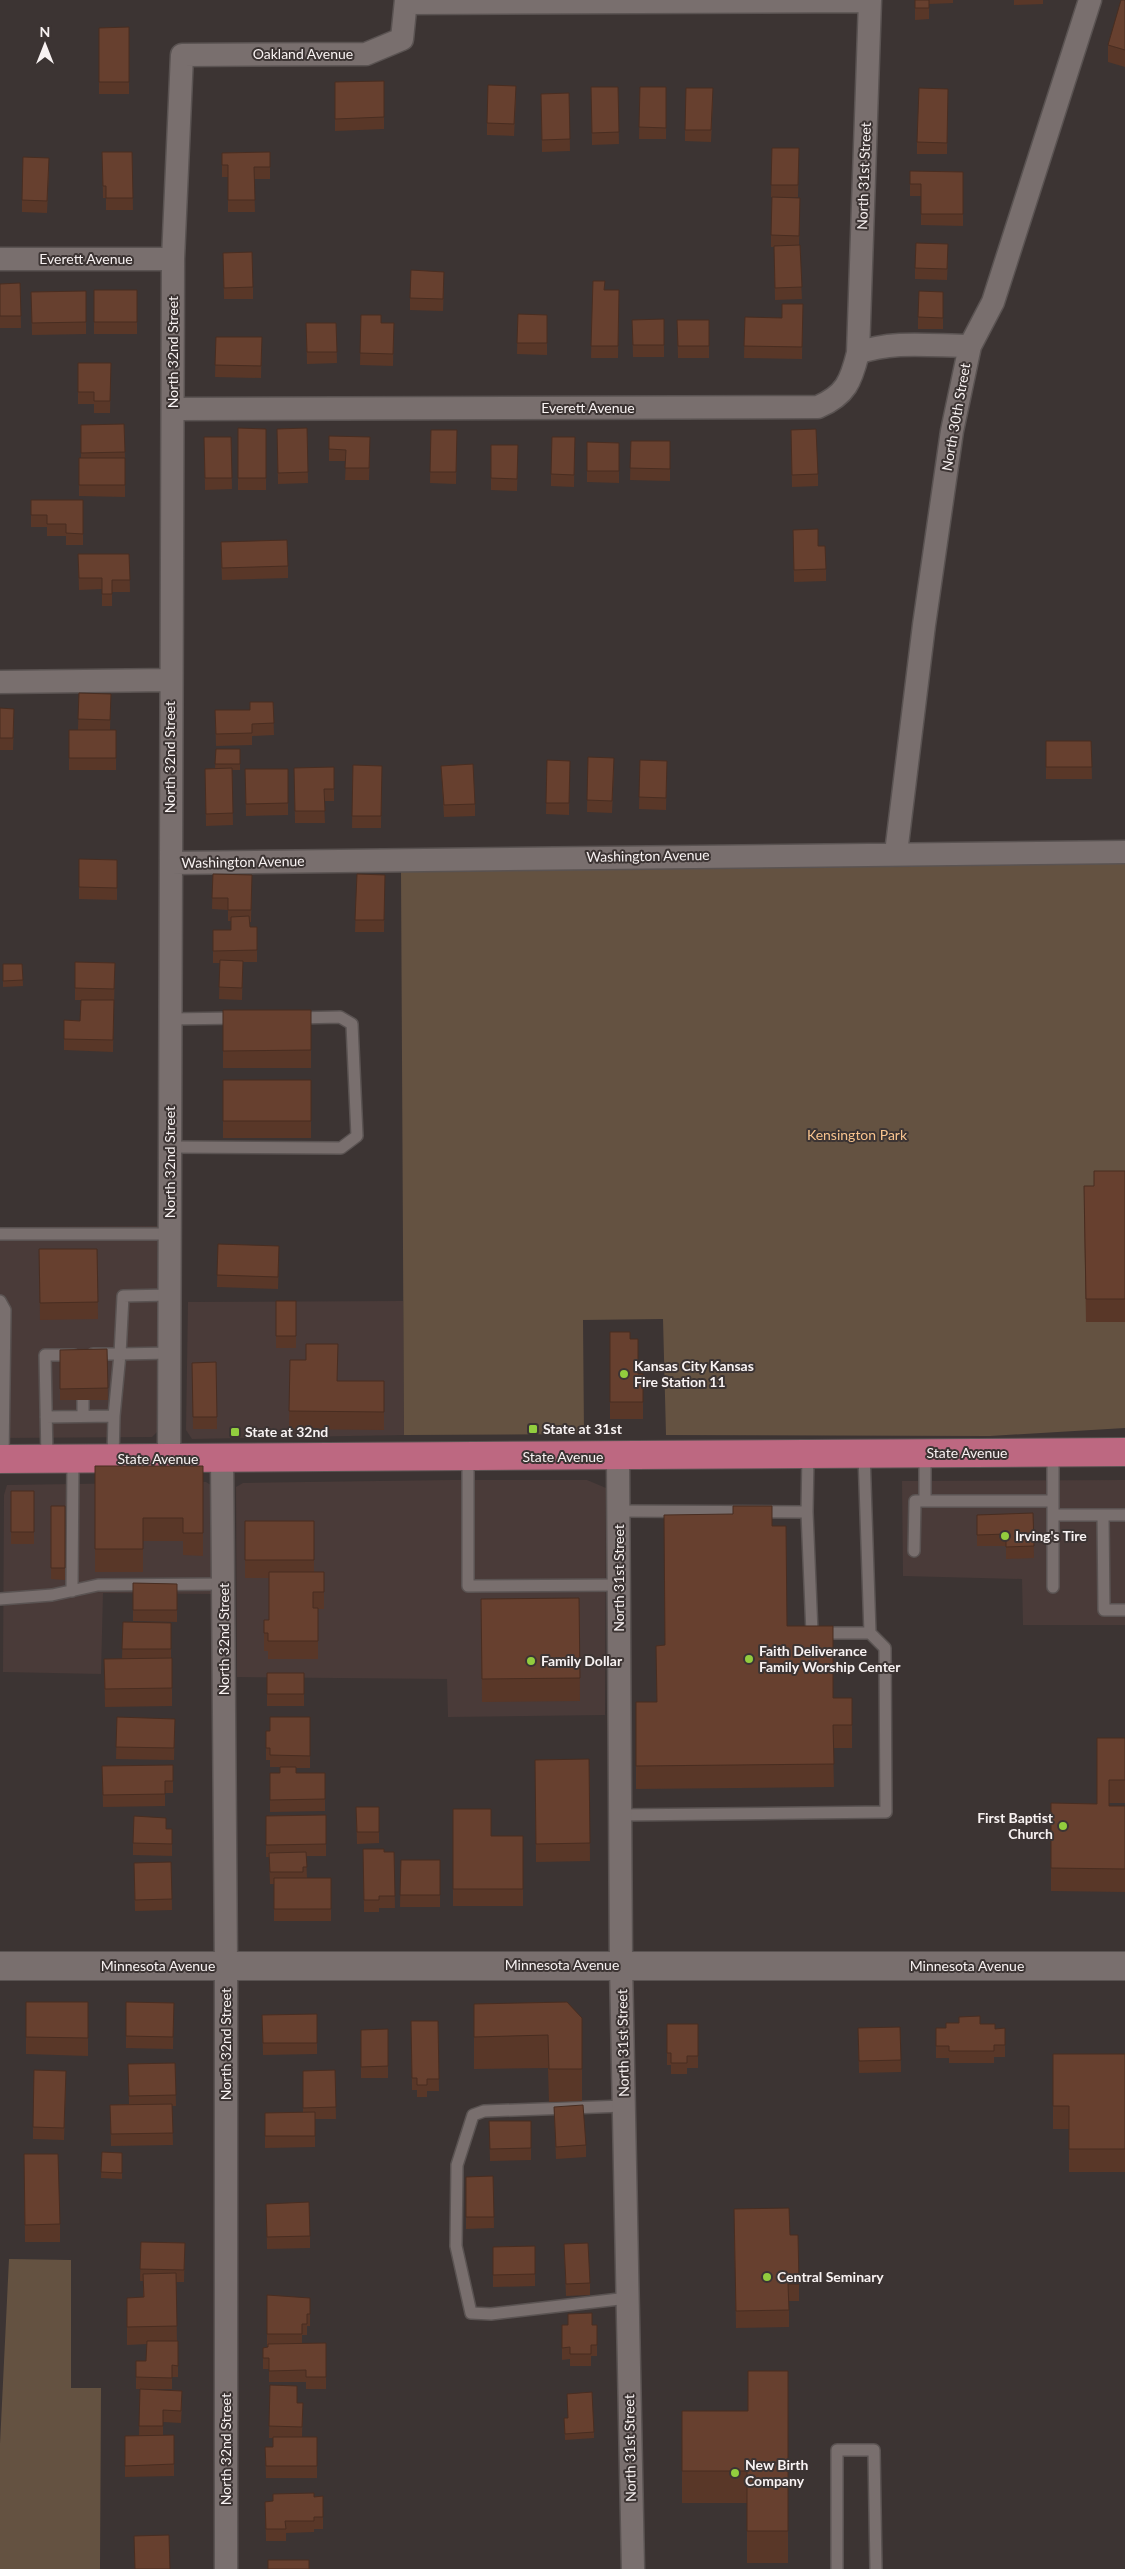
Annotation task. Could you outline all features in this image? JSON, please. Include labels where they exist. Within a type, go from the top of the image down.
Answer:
[{"type":"main road","name":"State Avenue","points":[[2,1459],[618,1457],[1125,1452]]},
{"type":"main road","name":"Minnesota Avenue","points":[[0,1966],[1125,1966]]},
{"type":"street","name":"Oakland Avenue","points":[[182,55],[366,54],[402,39],[406,1],[870,0]]},
{"type":"street","name":"North 31st Street","points":[[858,353],[870,0]]},
{"type":"street","name":"North 30th Street","points":[[896,853],[924,625],[952,431],[970,346],[993,302],[1090,0]]},
{"type":"street","name":"North 32nd Street","points":[[169,1459],[170,680],[174,409],[173,259],[182,55]]},
{"type":"street","name":"Everett Avenue","points":[[0,259],[173,259]]},
{"type":"street","points":[[858,353],[875,346],[970,346]]},
{"type":"street","name":"Everett Avenue","points":[[174,409],[818,407],[835,400],[851,380],[858,353]]},
{"type":"street","points":[[0,682],[170,680]]},
{"type":"street","name":"Washington Avenue","points":[[171,862],[1125,852]]},
{"type":"street","name":"North 31st Street","points":[[618,1457],[621,1965],[633,2569]]},
{"type":"street","name":"North 32nd Street","points":[[222,1459],[226,1966],[226,2569]]},
{"type":"lane","points":[[170,1147],[341,1148],[357,1136],[352,1024],[340,1017],[282,1018]]},
{"type":"lane","points":[[171,1019],[253,1018]]},
{"type":"lane","points":[[0,1234],[170,1234]]},
{"type":"lane","points":[[113,1459],[114,1416],[123,1296],[170,1295]]},
{"type":"lane","points":[[0,1301],[5,1310],[2,1459]]},
{"type":"lane","points":[[72,1591],[60,1459],[46,1417],[45,1354],[83,1358],[120,1354],[170,1354]]},
{"type":"lane","points":[[83,1400],[83,1416]]},
{"type":"lane","points":[[46,1417],[114,1416]]},
{"type":"lane","points":[[1053,1453],[1053,1587]]},
{"type":"lane","points":[[620,1815],[886,1812],[885,1648],[870,1633],[864,1454]]},
{"type":"lane","points":[[925,1454],[925,1501]]},
{"type":"lane","points":[[808,1455],[807,1512],[812,1633],[870,1633]]},
{"type":"lane","points":[[468,1457],[468,1586],[619,1584]]},
{"type":"lane","points":[[914,1550],[915,1501],[1053,1502]]},
{"type":"lane","points":[[618,1511],[807,1512]]},
{"type":"lane","points":[[1053,1515],[1125,1515]]},
{"type":"lane","points":[[1103,1515],[1104,1610],[1125,1610]]},
{"type":"lane","points":[[0,1599],[72,1591],[98,1585],[223,1584]]},
{"type":"lane","points":[[624,2106],[484,2111],[473,2115],[456,2165],[456,2246],[471,2313],[491,2314],[628,2298]]},
{"type":"lane","points":[[837,2569],[837,2450],[874,2450],[876,2569]]},
{"type":"shaded area","points":[[157,1226],[158,1431],[152,1437],[0,1438],[0,1227]]},
{"type":"shaded area","points":[[403,1301],[404,1435],[192,1439],[186,1430],[188,1302]]},
{"type":"shaded area","points":[[587,1480],[606,1488],[605,1715],[448,1717],[447,1679],[237,1677],[236,1487],[243,1483]]},
{"type":"shaded area","points":[[1125,1480],[1125,1625],[1023,1625],[1022,1579],[903,1576],[902,1481]]},
{"type":"shaded area","points":[[206,1482],[214,1487],[213,1594],[103,1593],[101,1674],[3,1672],[4,1495],[7,1485]]},
{"type":"green space","name":"Kensington Park","points":[[1125,863],[1125,1428],[990,1436],[666,1435],[663,1319],[583,1320],[584,1434],[404,1435],[401,872]]},
{"type":"green space","points":[[9,2259],[71,2260],[71,2388],[101,2388],[100,2569],[0,2569],[0,2444]]},
{"type":"building","points":[[915,0],[929,0],[929,8],[915,8]]},
{"type":"building","points":[[1121,0],[1125,0],[1125,50],[1108,45]]},
{"type":"building","points":[[129,27],[129,82],[99,82],[99,28]]},
{"type":"building","points":[[384,81],[384,117],[335,119],[335,82]]},
{"type":"building","points":[[488,85],[516,86],[514,124],[487,123]]},
{"type":"building","points":[[591,87],[618,87],[619,132],[592,133]]},
{"type":"building","points":[[640,87],[666,87],[666,128],[639,127]]},
{"type":"building","points":[[686,88],[713,88],[711,130],[685,130]]},
{"type":"building","points":[[919,88],[948,89],[947,143],[917,142]]},
{"type":"building","points":[[569,93],[570,139],[542,140],[541,94]]},
{"type":"building","points":[[772,148],[799,148],[798,185],[771,185]]},
{"type":"building","points":[[102,152],[132,152],[133,198],[106,198],[106,186],[103,186]]},
{"type":"building","points":[[270,152],[270,167],[254,167],[255,200],[228,200],[228,165],[222,165],[222,153]]},
{"type":"building","points":[[23,157],[49,158],[47,201],[22,200]]},
{"type":"building","points":[[910,171],[963,172],[963,214],[921,214],[921,184],[910,184]]},
{"type":"building","points":[[772,197],[800,198],[799,236],[771,235]]},
{"type":"building","points":[[916,243],[948,244],[947,269],[915,268]]},
{"type":"building","points":[[800,245],[802,287],[775,288],[774,246]]},
{"type":"building","points":[[252,252],[253,287],[224,288],[223,253]]},
{"type":"building","points":[[411,270],[444,272],[443,299],[410,298]]},
{"type":"building","points":[[593,281],[605,281],[604,290],[619,290],[618,346],[591,346]]},
{"type":"building","points":[[20,283],[21,316],[0,316],[0,284]]},
{"type":"building","points":[[94,290],[137,290],[137,322],[94,322]]},
{"type":"building","points":[[86,291],[86,322],[32,323],[31,292]]},
{"type":"building","points":[[919,291],[943,292],[943,318],[918,317]]},
{"type":"building","points":[[782,304],[803,304],[802,347],[744,346],[745,317],[782,318]]},
{"type":"building","points":[[518,314],[547,315],[547,343],[517,343]]},
{"type":"building","points":[[361,315],[381,315],[381,323],[394,323],[393,354],[360,353]]},
{"type":"building","points":[[664,319],[664,345],[633,345],[632,320]]},
{"type":"building","points":[[677,320],[709,320],[709,346],[678,346]]},
{"type":"building","points":[[306,323],[336,323],[337,352],[307,352]]},
{"type":"building","points":[[216,337],[262,337],[261,366],[215,365]]},
{"type":"building","points":[[78,363],[111,363],[110,401],[94,401],[94,392],[78,392]]},
{"type":"building","points":[[124,424],[125,452],[81,453],[81,425]]},
{"type":"building","points":[[238,428],[266,429],[266,478],[238,478]]},
{"type":"building","points":[[307,428],[308,472],[278,473],[277,429]]},
{"type":"building","points":[[816,429],[818,474],[792,475],[791,430]]},
{"type":"building","points":[[431,430],[457,430],[456,472],[430,472]]},
{"type":"building","points":[[329,436],[370,437],[369,468],[345,468],[346,450],[329,449]]},
{"type":"building","points":[[204,437],[231,437],[232,478],[205,478]]},
{"type":"building","points":[[552,437],[575,437],[574,475],[551,474]]},
{"type":"building","points":[[631,441],[670,441],[670,469],[630,468]]},
{"type":"building","points":[[587,442],[619,443],[619,471],[587,471]]},
{"type":"building","points":[[491,445],[518,445],[517,479],[491,478]]},
{"type":"building","points":[[79,458],[125,458],[125,485],[79,485]]},
{"type":"building","points":[[31,500],[83,500],[83,534],[66,533],[66,524],[47,524],[47,515],[31,515]]},
{"type":"building","points":[[818,529],[818,546],[825,546],[826,569],[794,570],[793,530]]},
{"type":"building","points":[[287,540],[288,566],[222,568],[221,542]]},
{"type":"building","points":[[78,554],[129,554],[130,580],[112,580],[112,594],[102,594],[102,578],[79,578]]},
{"type":"building","points":[[79,693],[111,694],[110,720],[78,719]]},
{"type":"building","points":[[250,702],[273,702],[274,723],[252,724],[252,733],[216,734],[215,710],[250,710]]},
{"type":"building","points":[[0,708],[14,709],[13,738],[0,738]]},
{"type":"building","points":[[69,730],[116,730],[116,758],[69,758]]},
{"type":"building","points":[[1046,741],[1091,741],[1092,767],[1046,767]]},
{"type":"building","points":[[216,749],[240,749],[240,764],[215,764]]},
{"type":"building","points":[[588,757],[614,758],[612,801],[587,800]]},
{"type":"building","points":[[547,760],[570,761],[569,803],[546,803]]},
{"type":"building","points":[[640,760],[667,761],[666,798],[639,797]]},
{"type":"building","points":[[473,764],[475,804],[444,805],[441,766]]},
{"type":"building","points":[[353,765],[382,766],[381,816],[352,816]]},
{"type":"building","points":[[334,767],[334,789],[324,789],[325,811],[295,811],[294,768]]},
{"type":"building","points":[[232,768],[233,813],[206,814],[205,769]]},
{"type":"building","points":[[245,769],[288,769],[288,803],[246,804]]},
{"type":"building","points":[[79,859],[117,860],[117,888],[79,887]]},
{"type":"building","points":[[213,874],[252,875],[251,910],[228,910],[228,898],[212,898]]},
{"type":"building","points":[[357,874],[385,875],[384,920],[355,920]]},
{"type":"building","points":[[249,916],[250,927],[257,927],[257,950],[213,951],[213,930],[231,930],[231,917]]},
{"type":"building","points":[[220,960],[243,961],[242,988],[219,987]]},
{"type":"building","points":[[75,962],[115,963],[114,989],[75,988]]},
{"type":"building","points":[[3,964],[22,964],[23,980],[3,981]]},
{"type":"building","points":[[81,1000],[114,1000],[113,1040],[64,1039],[64,1020],[80,1021]]},
{"type":"building","points":[[223,1010],[311,1010],[311,1050],[223,1051]]},
{"type":"building","points":[[223,1080],[311,1080],[311,1121],[223,1121]]},
{"type":"building","points":[[1094,1171],[1125,1171],[1125,1299],[1086,1299],[1084,1186],[1094,1186]]},
{"type":"building","points":[[218,1244],[279,1246],[278,1277],[217,1275]]},
{"type":"building","points":[[39,1249],[97,1249],[98,1302],[40,1303]]},
{"type":"building","points":[[276,1301],[296,1301],[296,1336],[276,1336]]},
{"type":"building","name":"Kansas City Kansas Fire Station 11","points":[[610,1332],[630,1332],[630,1339],[638,1339],[638,1374],[643,1374],[643,1402],[610,1402]]},
{"type":"building","points":[[306,1344],[338,1344],[337,1381],[384,1381],[384,1412],[289,1411],[290,1360],[306,1360]]},
{"type":"building","points":[[107,1349],[108,1388],[60,1389],[60,1350]]},
{"type":"building","points":[[216,1362],[217,1417],[193,1417],[192,1363]]},
{"type":"building","points":[[95,1466],[203,1466],[203,1533],[183,1533],[183,1518],[143,1518],[143,1549],[95,1549]]},
{"type":"building","points":[[11,1491],[34,1491],[34,1532],[11,1532]]},
{"type":"building","points":[[51,1506],[65,1506],[65,1568],[51,1568]]},
{"type":"building","name":"Faith Deliverance Family Worship Center","points":[[733,1506],[772,1506],[772,1526],[786,1526],[787,1626],[833,1626],[833,1698],[852,1698],[852,1725],[833,1725],[834,1764],[636,1766],[636,1702],[657,1702],[656,1646],[665,1645],[664,1515],[733,1514]]},
{"type":"building","points":[[1033,1513],[1034,1546],[1006,1547],[1006,1534],[977,1535],[977,1515]]},
{"type":"building","points":[[245,1521],[314,1521],[314,1560],[245,1560]]},
{"type":"building","points":[[269,1572],[324,1572],[324,1592],[313,1592],[313,1608],[318,1608],[318,1641],[268,1641],[268,1633],[264,1633],[264,1620],[269,1620]]},
{"type":"building","points":[[133,1583],[177,1584],[177,1610],[133,1610]]},
{"type":"building","name":"Family Dollar","points":[[579,1598],[580,1678],[482,1679],[481,1599]]},
{"type":"building","points":[[123,1622],[171,1623],[171,1649],[122,1649]]},
{"type":"building","points":[[172,1658],[172,1688],[105,1689],[104,1659]]},
{"type":"building","points":[[267,1673],[304,1673],[304,1694],[267,1694]]},
{"type":"building","points":[[117,1717],[175,1719],[174,1748],[116,1747]]},
{"type":"building","points":[[270,1717],[310,1717],[310,1756],[270,1755],[270,1748],[266,1748],[266,1731],[270,1731]]},
{"type":"building","name":"First Baptist Church","points":[[1097,1738],[1125,1738],[1125,1780],[1109,1780],[1109,1806],[1125,1806],[1125,1869],[1051,1868],[1051,1803],[1097,1804]]},
{"type":"building","points":[[589,1759],[590,1843],[536,1844],[535,1760]]},
{"type":"building","points":[[173,1765],[173,1781],[165,1781],[165,1794],[103,1795],[102,1766]]},
{"type":"building","points":[[280,1767],[296,1767],[296,1773],[325,1773],[325,1799],[270,1800],[270,1773],[280,1773]]},
{"type":"building","points":[[356,1807],[379,1807],[379,1832],[357,1832]]},
{"type":"building","points":[[453,1809],[491,1809],[491,1836],[523,1836],[523,1889],[453,1889]]},
{"type":"building","points":[[326,1815],[326,1844],[266,1845],[266,1816]]},
{"type":"building","points":[[134,1816],[166,1818],[166,1829],[172,1829],[172,1844],[133,1843]]},
{"type":"building","points":[[363,1849],[384,1849],[384,1852],[394,1852],[395,1896],[379,1896],[379,1900],[364,1900]]},
{"type":"building","points":[[306,1852],[307,1867],[303,1867],[303,1872],[270,1872],[269,1853]]},
{"type":"building","points":[[401,1860],[440,1860],[440,1895],[400,1895]]},
{"type":"building","points":[[171,1862],[172,1899],[135,1900],[134,1863]]},
{"type":"building","points":[[274,1878],[331,1878],[331,1909],[274,1909]]},
{"type":"building","points":[[26,2002],[88,2002],[88,2038],[26,2037]]},
{"type":"building","points":[[126,2002],[174,2003],[173,2037],[126,2036]]},
{"type":"building","points":[[567,2002],[582,2018],[582,2069],[549,2069],[548,2035],[474,2037],[474,2004]]},
{"type":"building","points":[[317,2014],[317,2043],[263,2043],[262,2015]]},
{"type":"building","points":[[980,2016],[980,2024],[995,2024],[995,2029],[1005,2028],[1005,2045],[994,2045],[994,2051],[949,2051],[949,2046],[936,2046],[936,2028],[946,2028],[946,2023],[959,2023],[959,2017]]},
{"type":"building","points":[[411,2021],[438,2021],[439,2079],[427,2079],[427,2085],[417,2085],[417,2078],[412,2078]]},
{"type":"building","points":[[667,2024],[698,2024],[698,2056],[687,2056],[687,2063],[671,2063],[671,2053],[667,2053]]},
{"type":"building","points":[[900,2027],[901,2060],[859,2061],[858,2028]]},
{"type":"building","points":[[388,2029],[388,2066],[361,2067],[361,2030]]},
{"type":"building","points":[[1053,2054],[1125,2054],[1125,2149],[1069,2149],[1069,2106],[1053,2106]]},
{"type":"building","points":[[175,2063],[176,2095],[129,2096],[128,2064]]},
{"type":"building","points":[[34,2070],[66,2071],[64,2128],[33,2127]]},
{"type":"building","points":[[335,2070],[336,2107],[303,2108],[303,2071]]},
{"type":"building","points":[[172,2104],[173,2133],[111,2134],[110,2105]]},
{"type":"building","points":[[583,2105],[586,2145],[556,2147],[554,2107]]},
{"type":"building","points":[[315,2112],[315,2136],[265,2136],[265,2113]]},
{"type":"building","points":[[489,2121],[531,2121],[531,2148],[490,2149]]},
{"type":"building","points":[[102,2152],[122,2153],[122,2173],[101,2172]]},
{"type":"building","points":[[24,2154],[58,2154],[60,2224],[25,2225]]},
{"type":"building","points":[[493,2176],[494,2217],[466,2217],[466,2177]]},
{"type":"building","points":[[309,2202],[310,2236],[267,2237],[266,2204]]},
{"type":"building","name":"Central Seminary","points":[[789,2208],[790,2235],[798,2235],[799,2284],[788,2284],[789,2310],[736,2311],[734,2209]]},
{"type":"building","points":[[141,2242],[185,2243],[184,2270],[140,2269]]},
{"type":"building","points":[[588,2243],[590,2283],[566,2284],[564,2244]]},
{"type":"building","points":[[535,2246],[535,2274],[493,2275],[493,2247]]},
{"type":"building","points":[[176,2273],[177,2326],[127,2327],[127,2298],[144,2297],[143,2274]]},
{"type":"building","points":[[267,2295],[310,2298],[310,2314],[307,2314],[307,2324],[302,2324],[302,2334],[267,2334]]},
{"type":"building","points":[[592,2313],[592,2325],[597,2325],[597,2345],[591,2345],[591,2354],[570,2354],[570,2347],[562,2348],[562,2325],[568,2325],[568,2314]]},
{"type":"building","points":[[147,2341],[178,2341],[178,2366],[172,2365],[172,2378],[136,2377],[136,2361],[146,2361]]},
{"type":"building","points":[[326,2343],[326,2377],[306,2377],[306,2370],[269,2371],[269,2358],[263,2358],[263,2348],[268,2347],[268,2344]]},
{"type":"building","name":"New Birth Company","points":[[748,2371],[788,2371],[788,2531],[747,2531],[747,2471],[682,2471],[682,2411],[748,2411]]},
{"type":"building","points":[[270,2385],[297,2386],[297,2403],[303,2403],[302,2427],[269,2426]]},
{"type":"building","points":[[140,2389],[182,2391],[181,2411],[163,2410],[163,2426],[139,2426]]},
{"type":"building","points":[[592,2392],[594,2432],[565,2434],[564,2418],[568,2418],[567,2394]]},
{"type":"building","points":[[174,2435],[174,2464],[125,2466],[125,2436]]},
{"type":"building","points":[[273,2437],[317,2437],[317,2466],[266,2466],[265,2447],[273,2447]]},
{"type":"building","points":[[314,2493],[314,2497],[323,2496],[323,2517],[314,2517],[314,2521],[285,2521],[286,2529],[266,2529],[265,2502],[273,2501],[273,2494]]},
{"type":"building","points":[[169,2535],[170,2569],[135,2569],[134,2536]]},
{"type":"building","points":[[268,2560],[309,2560],[309,2569],[268,2569]]},
{"type":"place","name":"Kansas City Kansas Fire Station 11","points":[[624,1374]]},
{"type":"place","name":"State at 31st","points":[[533,1429]]},
{"type":"place","name":"State at 32nd","points":[[235,1432]]},
{"type":"place","name":"Irving's Tire","points":[[1005,1536]]},
{"type":"place","name":"Faith Deliverance Family Worship Center","points":[[749,1659]]},
{"type":"place","name":"Family Dollar","points":[[531,1661]]},
{"type":"place","name":"First Baptist Church","points":[[1063,1826]]},
{"type":"place","name":"Central Seminary","points":[[767,2277]]},
{"type":"place","name":"New Birth Company","points":[[735,2473]]}]
